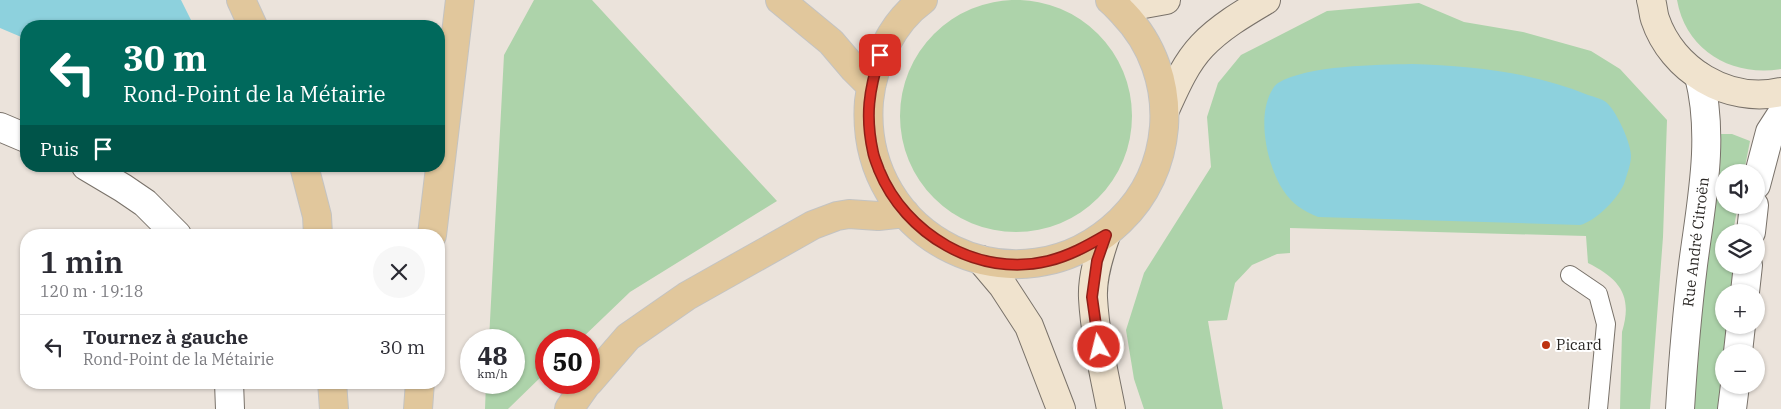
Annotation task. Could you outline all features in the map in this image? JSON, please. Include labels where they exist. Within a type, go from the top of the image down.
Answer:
[{"type":"main road","points":[[241,0],[250,20]]},
{"type":"main road","points":[[445,126],[460,0]]},
{"type":"main road","points":[[780,0],[831,42],[871,86]]},
{"type":"main road","points":[[923,0],[917,4],[896,28],[880,55],[871,86],[868,120],[873,154],[885,185],[905,214],[927,234],[952,250],[981,260],[1013,264],[1046,261],[1078,251],[1106,235],[1132,210],[1151,180],[1162,146],[1165,110],[1160,79],[1150,50],[1134,24],[1111,1]]},
{"type":"main road","points":[[1111,1],[1144,4],[1166,0]]},
{"type":"main road","points":[[1165,110],[1182,74],[1202,46],[1234,20],[1266,0]]},
{"type":"main road","points":[[1628,0],[1653,10],[1666,41],[1680,61],[1699,76],[1721,88],[1746,94],[1781,92]]},
{"type":"main road","points":[[306,172],[317,216],[318,229]]},
{"type":"main road","points":[[433,229],[440,172]]},
{"type":"main road","points":[[600,368],[628,337],[687,296],[813,225],[837,216],[849,214],[878,216],[905,214]]},
{"type":"main road","points":[[1106,235],[1097,261],[1092,297],[1111,409]]},
{"type":"main road","points":[[981,260],[1003,286],[1029,326],[1060,409]]},
{"type":"main road","points":[[333,389],[334,409]]},
{"type":"main road","points":[[418,409],[419,389]]},
{"type":"main road","points":[[569,409],[580,394]]},
{"type":"street","name":"Rue André Citroën","points":[[1680,409],[1686,328],[1706,170],[1707,127],[1704,97],[1699,76]]},
{"type":"street","points":[[1762,164],[1770,132],[1781,115]]},
{"type":"street","points":[[0,128],[20,136]]},
{"type":"street","points":[[96,172],[145,203],[171,229]]},
{"type":"street","points":[[230,389],[230,409]]},
{"type":"street","points":[[1732,409],[1734,394]]},
{"type":"lane","points":[[1570,275],[1598,294],[1606,324],[1598,409]]},
{"type":"green space","points":[[534,0],[592,0],[777,201],[630,292],[591,329],[535,329],[535,383],[525,392],[525,329],[490,329],[504,55]]},
{"type":"green space","points":[[1005,0],[1027,0],[1061,8],[1071,13],[1090,26],[1106,42],[1124,71],[1130,93],[1132,116],[1130,139],[1124,161],[1113,181],[1090,206],[1061,224],[1027,232],[1005,232],[971,224],[961,219],[942,206],[926,190],[908,161],[900,127],[900,105],[908,71],[913,61],[926,42],[942,26],[971,8]]},
{"type":"green space","points":[[1677,0],[1781,0],[1781,69],[1745,69],[1714,57],[1690,33],[1682,18]]},
{"type":"green space","points":[[1419,3],[1464,22],[1523,32],[1591,51],[1620,69],[1667,120],[1663,237],[1650,409],[1620,409],[1625,299],[1616,282],[1588,263],[1586,236],[1290,228],[1290,253],[1277,254],[1252,265],[1235,283],[1227,320],[1208,321],[1223,409],[1144,409],[1134,379],[1126,330],[1144,273],[1211,167],[1207,117],[1218,83],[1241,55],[1327,11]]},
{"type":"green space","points":[[1721,134],[1732,134],[1750,141],[1746,164],[1720,164]]},
{"type":"green space","points":[[1715,194],[1715,214],[1736,214],[1734,224],[1715,224],[1715,274],[1740,274],[1738,284],[1715,284],[1715,334],[1732,334],[1730,344],[1715,344],[1715,394],[1723,394],[1722,409],[1689,409],[1711,213]]},
{"type":"green space","points":[[486,394],[523,394],[508,409],[485,409]]},
{"type":"water","points":[[0,0],[181,0],[191,20],[20,20],[20,36],[0,28]]},
{"type":"water","points":[[1412,64],[1457,66],[1524,76],[1567,87],[1599,98],[1612,108],[1626,136],[1630,150],[1630,162],[1623,187],[1607,208],[1593,219],[1580,225],[1318,217],[1294,203],[1277,180],[1268,155],[1264,128],[1265,115],[1267,103],[1275,86],[1291,77],[1324,69]]},
{"type":"place","name":"Picard","points":[[1546,345]]},
{"type":"route","points":[[880,55],[871,86],[868,120],[873,154],[885,185],[905,214],[927,234],[952,250],[981,260],[1013,264],[1046,261],[1078,251],[1106,235],[1097,261],[1092,297],[1099,347]]}]
